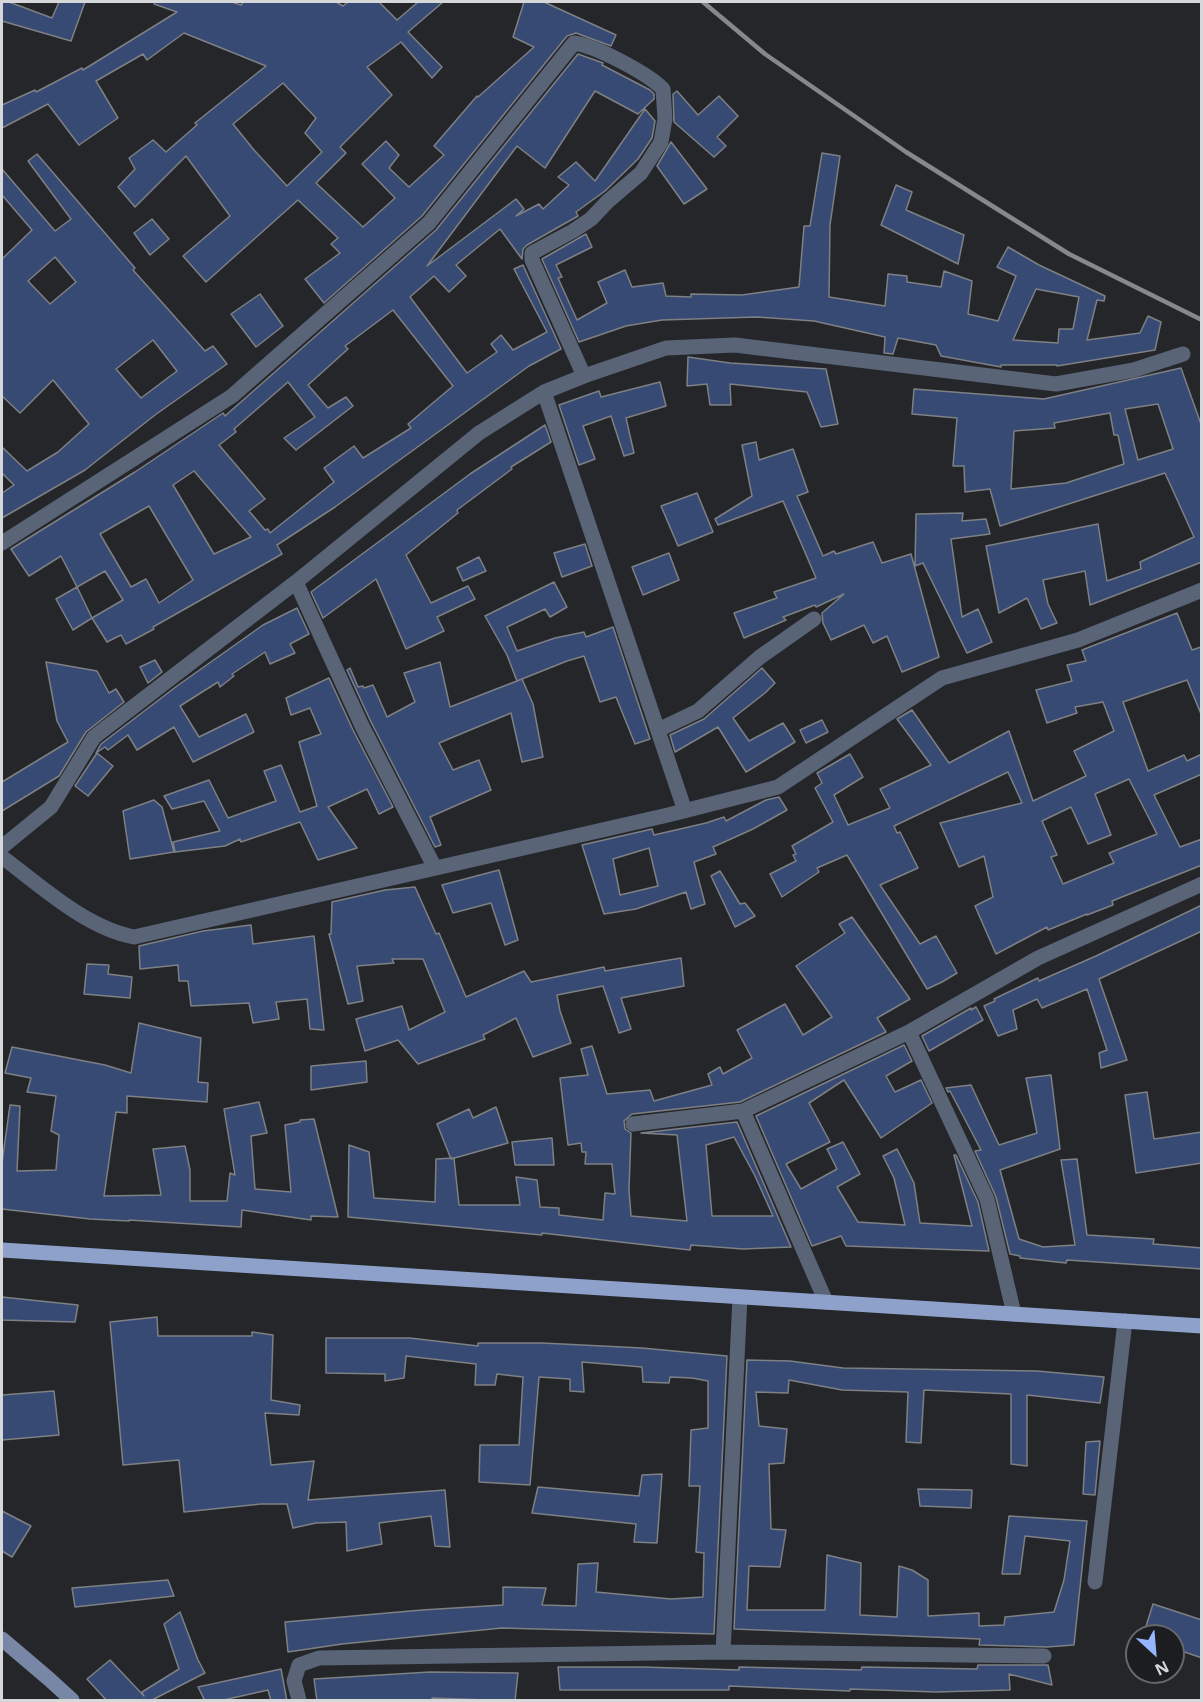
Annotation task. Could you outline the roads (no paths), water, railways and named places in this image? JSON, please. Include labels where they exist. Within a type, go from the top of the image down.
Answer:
[{"type":"main road","points":[[2,1250],[1202,1326]]},
{"type":"street","points":[[2,543],[231,396],[411,239],[429,223],[573,43],[594,48],[654,80],[663,89],[665,119],[661,142],[641,173],[591,219],[532,253],[532,260],[584,376]]},
{"type":"street","points":[[2,847],[51,807],[94,737],[296,582],[479,433],[544,392],[666,348],[735,345],[1056,384],[1134,370],[1183,354]]},
{"type":"street","points":[[544,392],[685,810]]},
{"type":"street","points":[[296,582],[362,726],[435,868]]},
{"type":"street","points":[[2,857],[92,922],[114,933],[134,938],[778,787],[942,678],[1078,640],[1202,590]]},
{"type":"street","points":[[658,730],[698,711],[760,657],[814,619]]},
{"type":"street","points":[[633,1124],[743,1111],[909,1032],[1038,958],[1202,884]]},
{"type":"street","points":[[909,1032],[987,1199],[1014,1314]]},
{"type":"street","points":[[743,1111],[826,1302]]},
{"type":"street","points":[[723,1652],[740,1297]]},
{"type":"street","points":[[1095,1581],[1125,1321]]},
{"type":"street","points":[[2,1639],[72,1701]]},
{"type":"street","points":[[299,1701],[294,1681],[299,1665],[319,1658],[723,1652],[1044,1656]]},
{"type":"railway","points":[[703,2],[765,54],[906,152],[1069,254],[1202,320]]}]
